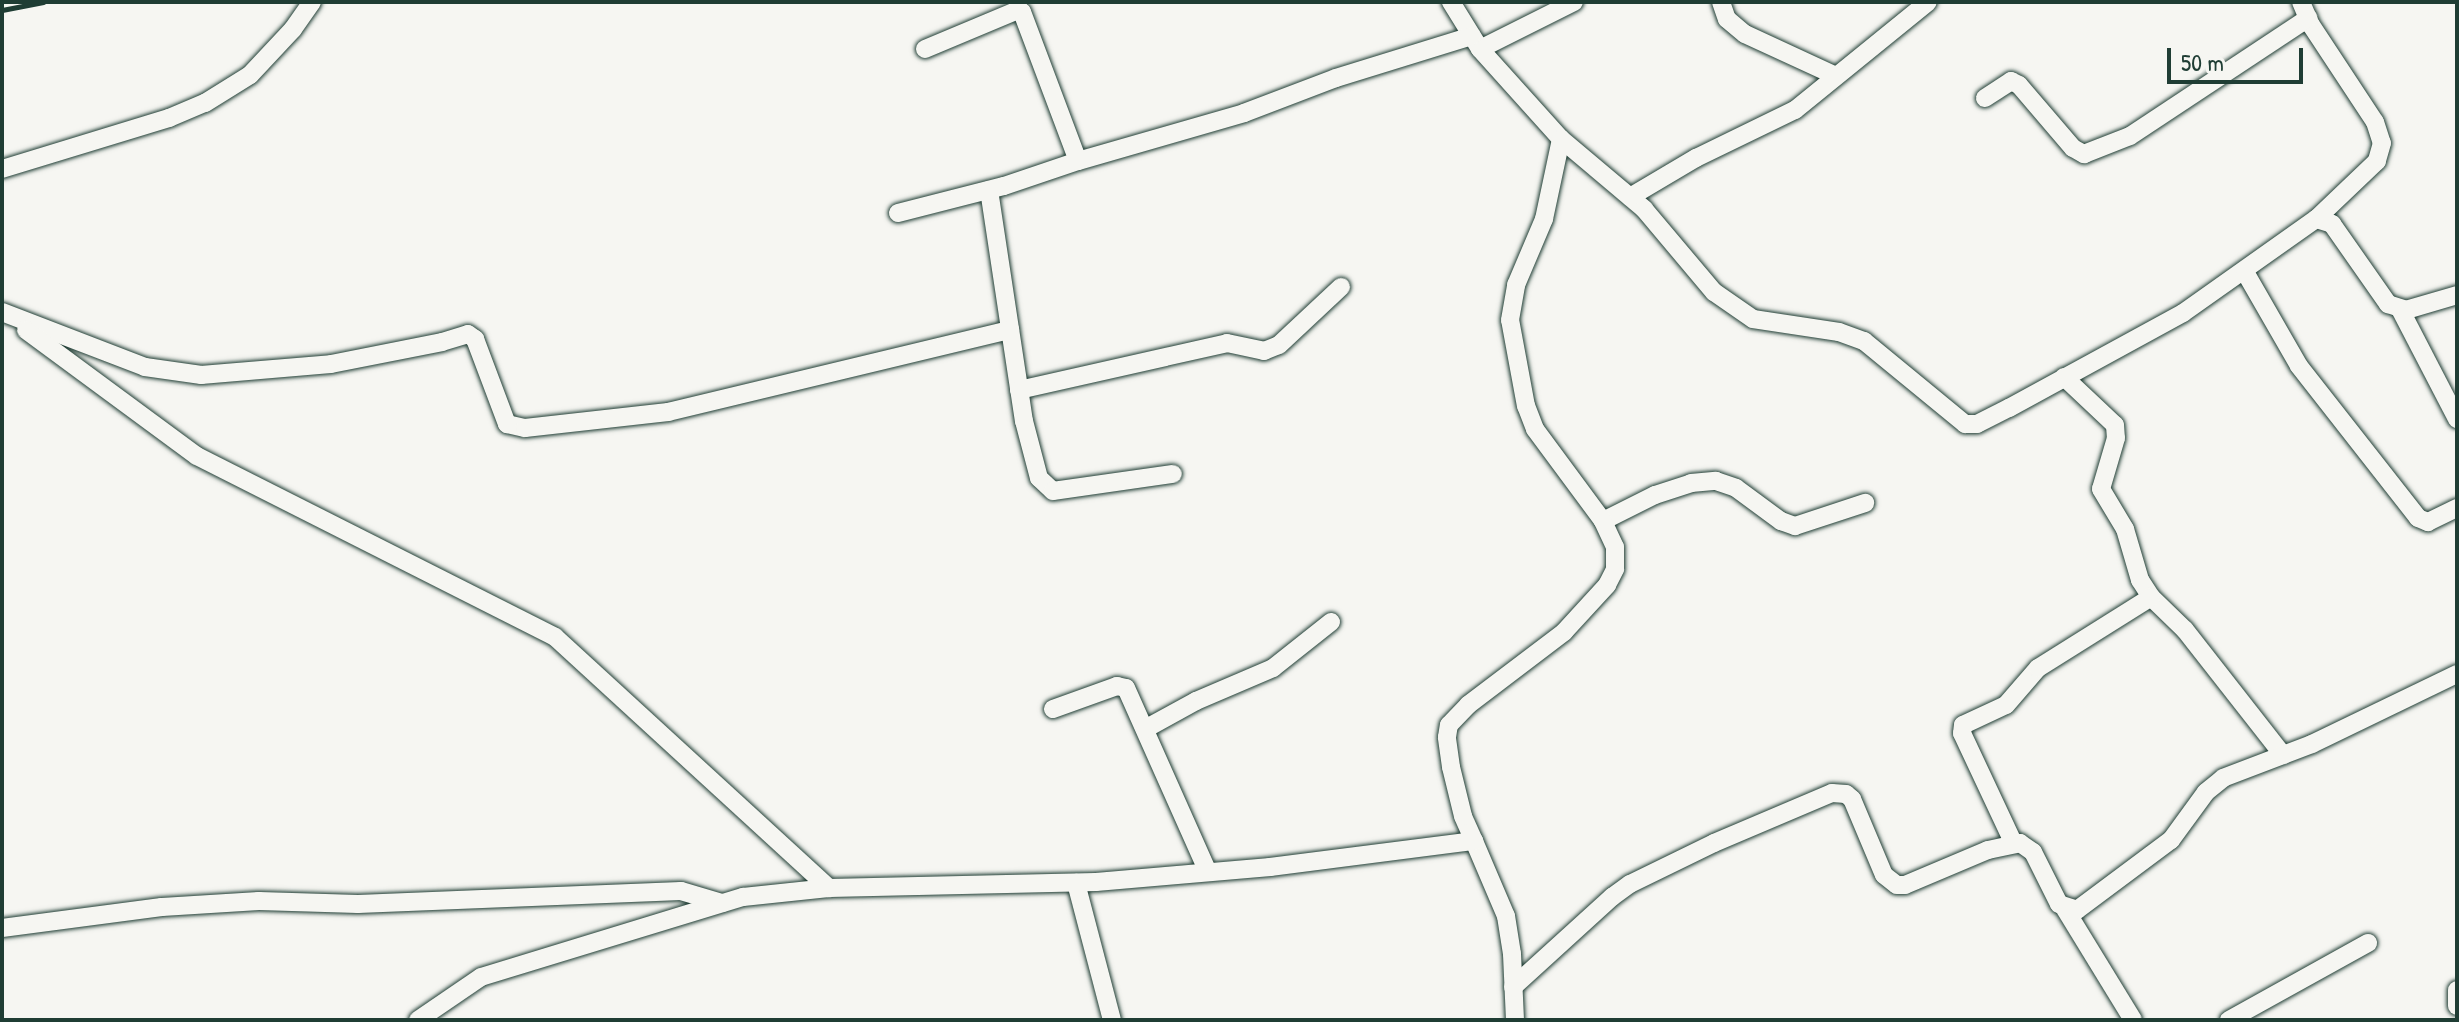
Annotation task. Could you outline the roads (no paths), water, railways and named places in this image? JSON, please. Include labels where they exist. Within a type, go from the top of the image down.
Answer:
[{"type":"street","points":[[2,169],[169,118],[205,103],[250,75],[293,29],[312,2]]},
{"type":"street","points":[[1451,2],[1476,43],[1561,139],[1630,197],[1714,292],[1734,308],[1772,324],[1839,332],[1864,341],[1965,424],[1977,424],[2166,323],[2245,272],[2316,219],[2377,161],[2382,143],[2375,122],[2308,8],[2130,136],[2084,154],[2073,148],[2019,85],[2011,81],[1985,98]]},
{"type":"street","points":[[898,213],[989,190],[1244,113],[1336,78],[1476,43],[1574,2]]},
{"type":"street","points":[[1721,2],[1727,19],[1745,34],[1836,76]]},
{"type":"street","points":[[1630,197],[1696,158],[1776,121],[1928,2]]},
{"type":"street","points":[[925,49],[1016,11],[1022,12],[1078,161]]},
{"type":"street","points":[[1515,1020],[1506,916],[1463,816],[1447,737],[1449,725],[1468,705],[1564,632],[1607,585],[1615,569],[1615,547],[1603,521],[1535,429],[1526,406],[1510,320],[1516,285],[1544,219],[1561,139]]},
{"type":"street","points":[[989,190],[1031,455],[1045,487],[1053,491],[1075,489],[1173,474]]},
{"type":"street","points":[[2316,219],[2332,224],[2383,300],[2400,309],[2457,419]]},
{"type":"street","points":[[2245,272],[2299,366],[2418,518],[2432,521],[2457,508]]},
{"type":"street","points":[[1019,390],[1227,343],[1264,351],[1279,345],[1341,287]]},
{"type":"street","points":[[2400,309],[2457,295]]},
{"type":"street","points":[[2,312],[145,367],[201,375],[331,364],[468,334],[475,339],[507,424],[525,428],[668,412],[1010,330]]},
{"type":"street","points":[[2,312],[197,456],[555,637],[829,888]]},
{"type":"street","points":[[2064,377],[2115,425],[2116,438],[2101,489],[2125,529],[2140,580],[2151,597],[2185,630],[2283,755]]},
{"type":"street","points":[[1603,521],[1655,495],[1691,483],[1716,481],[1736,488],[1781,521],[1795,526],[1865,503]]},
{"type":"street","points":[[2133,1020],[2033,852],[2013,842],[1962,733],[1963,725],[2006,705],[2050,659],[2151,597]]},
{"type":"street","points":[[1145,729],[1196,701],[1273,668],[1331,622]]},
{"type":"street","points":[[2065,909],[2083,908],[2171,840],[2214,784],[2456,677]]},
{"type":"street","points":[[1053,709],[1122,686],[1130,693],[1208,872]]},
{"type":"street","points":[[1513,987],[1630,884],[1832,793],[1852,799],[1884,875],[1897,885],[1905,885],[2013,842]]},
{"type":"street","points":[[418,1020],[481,977],[743,897],[829,888],[1076,883],[1270,867],[1474,841]]},
{"type":"street","points":[[1076,883],[1112,1020]]},
{"type":"street","points":[[2,928],[162,907],[259,901],[358,904],[681,891],[722,903]]},
{"type":"street","points":[[2229,1020],[2368,943]]},
{"type":"street","points":[[2457,990],[2457,1006]]},
{"type":"railway","points":[[2,10],[43,2]]}]
